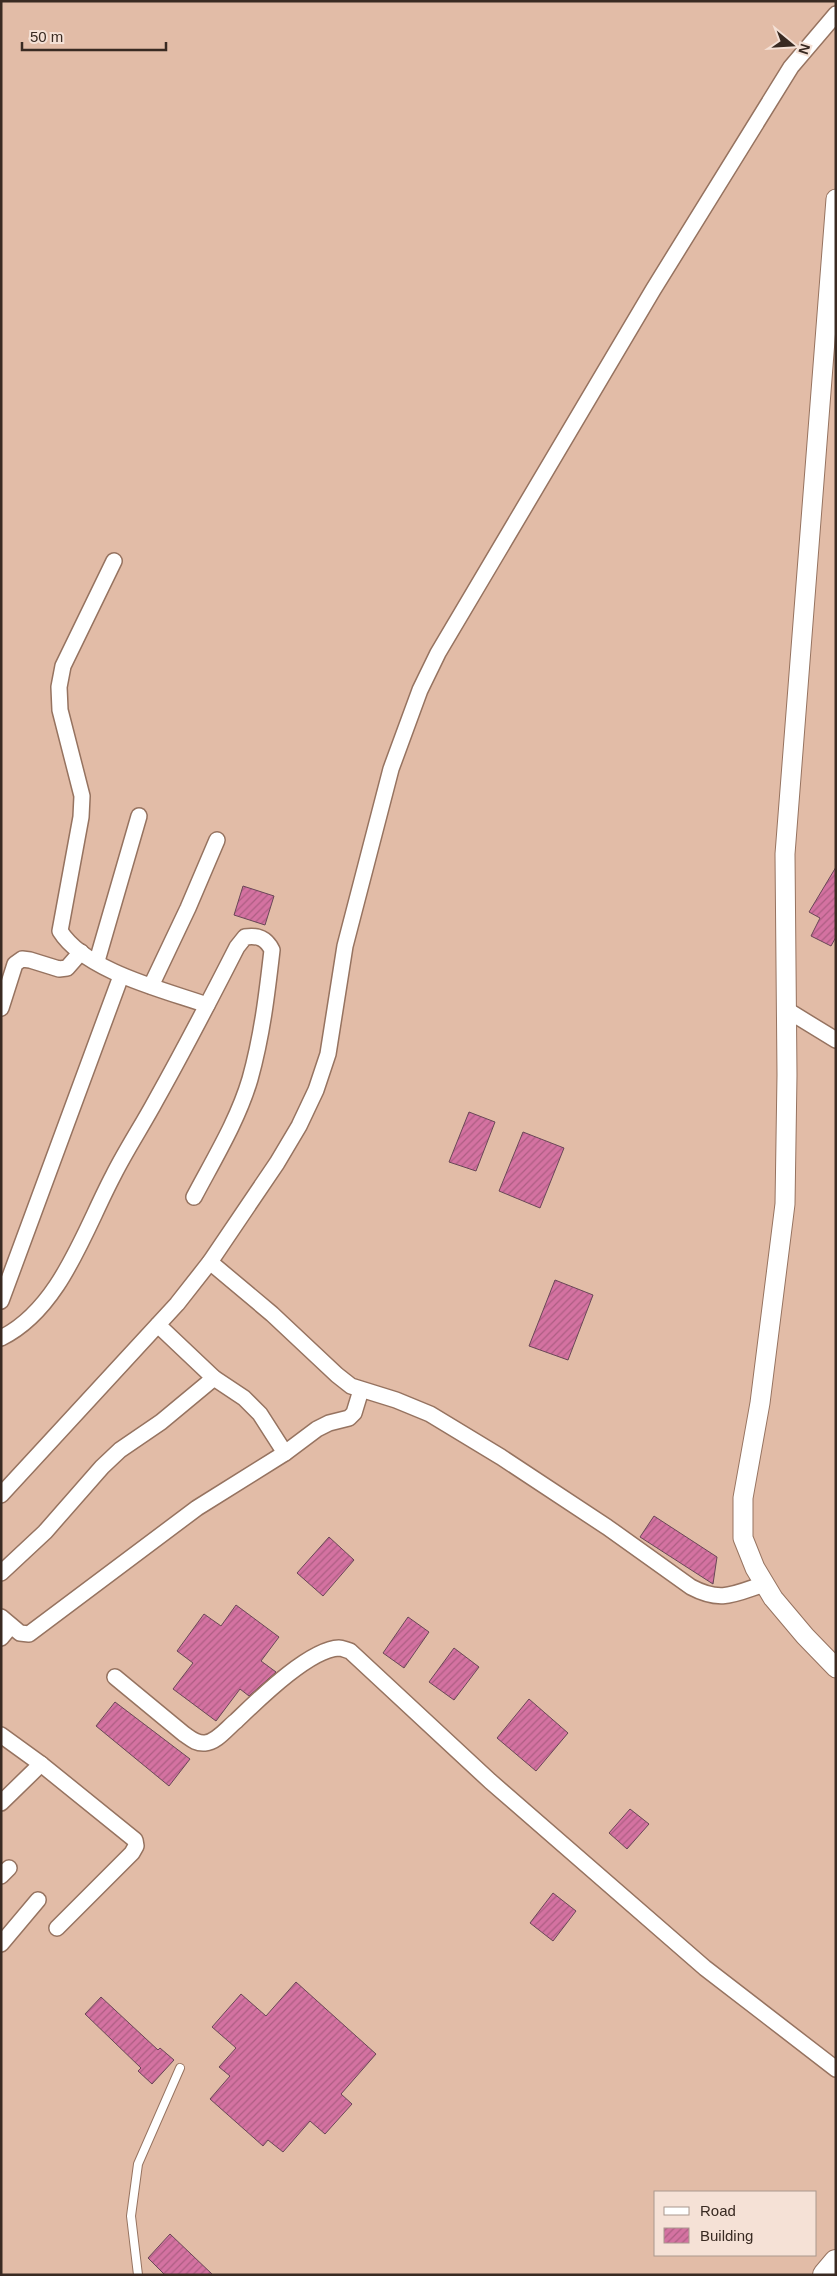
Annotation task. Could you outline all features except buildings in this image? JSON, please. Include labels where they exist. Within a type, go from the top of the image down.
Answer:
[{"type":"main road","points":[[825,2275],[836,2262]]},
{"type":"street","points":[[1,1495],[158,1325],[210,1262],[278,1163],[299,1126],[316,1090],[328,1054],[346,946],[391,769],[420,690],[438,653],[648,298],[791,67],[836,14]]},
{"type":"street","points":[[836,199],[785,854],[787,1010],[784,1204],[760,1403],[743,1498],[743,1538],[755,1568],[773,1598],[805,1636],[836,1668]]},
{"type":"street","points":[[114,561],[66,659],[59,687],[60,710],[82,796],[81,817],[60,931],[67,942],[121,976],[207,1005]]},
{"type":"street","points":[[97,961],[139,816]]},
{"type":"street","points":[[151,986],[188,908],[217,840]]},
{"type":"street","points":[[1,1338],[15,1331],[33,1316],[51,1294],[71,1261],[113,1176],[237,947],[245,938],[259,937],[268,942],[272,950],[264,1022],[250,1081],[225,1140],[194,1197]]},
{"type":"street","points":[[1,1008],[15,964],[22,959],[59,969],[67,968],[81,952]]},
{"type":"street","points":[[1,1300],[121,976]]},
{"type":"street","points":[[787,1010],[836,1040]]},
{"type":"street","points":[[210,1262],[272,1314],[337,1375],[358,1402]]},
{"type":"street","points":[[158,1325],[214,1378],[244,1398],[260,1414],[285,1453]]},
{"type":"street","points":[[1,1573],[45,1532],[102,1467],[120,1450],[161,1422],[214,1378]]},
{"type":"street","points":[[358,1402],[396,1400],[430,1414],[501,1457],[706,1595],[720,1596],[764,1584]]},
{"type":"street","points":[[8,1628],[29,1634],[197,1508],[285,1453],[317,1429],[329,1423],[345,1420],[358,1402]]},
{"type":"street","points":[[115,1677],[195,1742],[204,1743],[221,1734],[282,1678],[296,1668],[325,1651],[340,1648],[350,1651],[490,1781],[705,1968],[836,2068]]},
{"type":"street","points":[[1,1735],[41,1764],[135,1840],[136,1846],[132,1853],[57,1928]]},
{"type":"street","points":[[1,1803],[41,1764]]},
{"type":"street","points":[[1,1944],[38,1900]]},
{"type":"lane","points":[[138,2275],[131,2216],[138,2164],[180,2068]]}]
